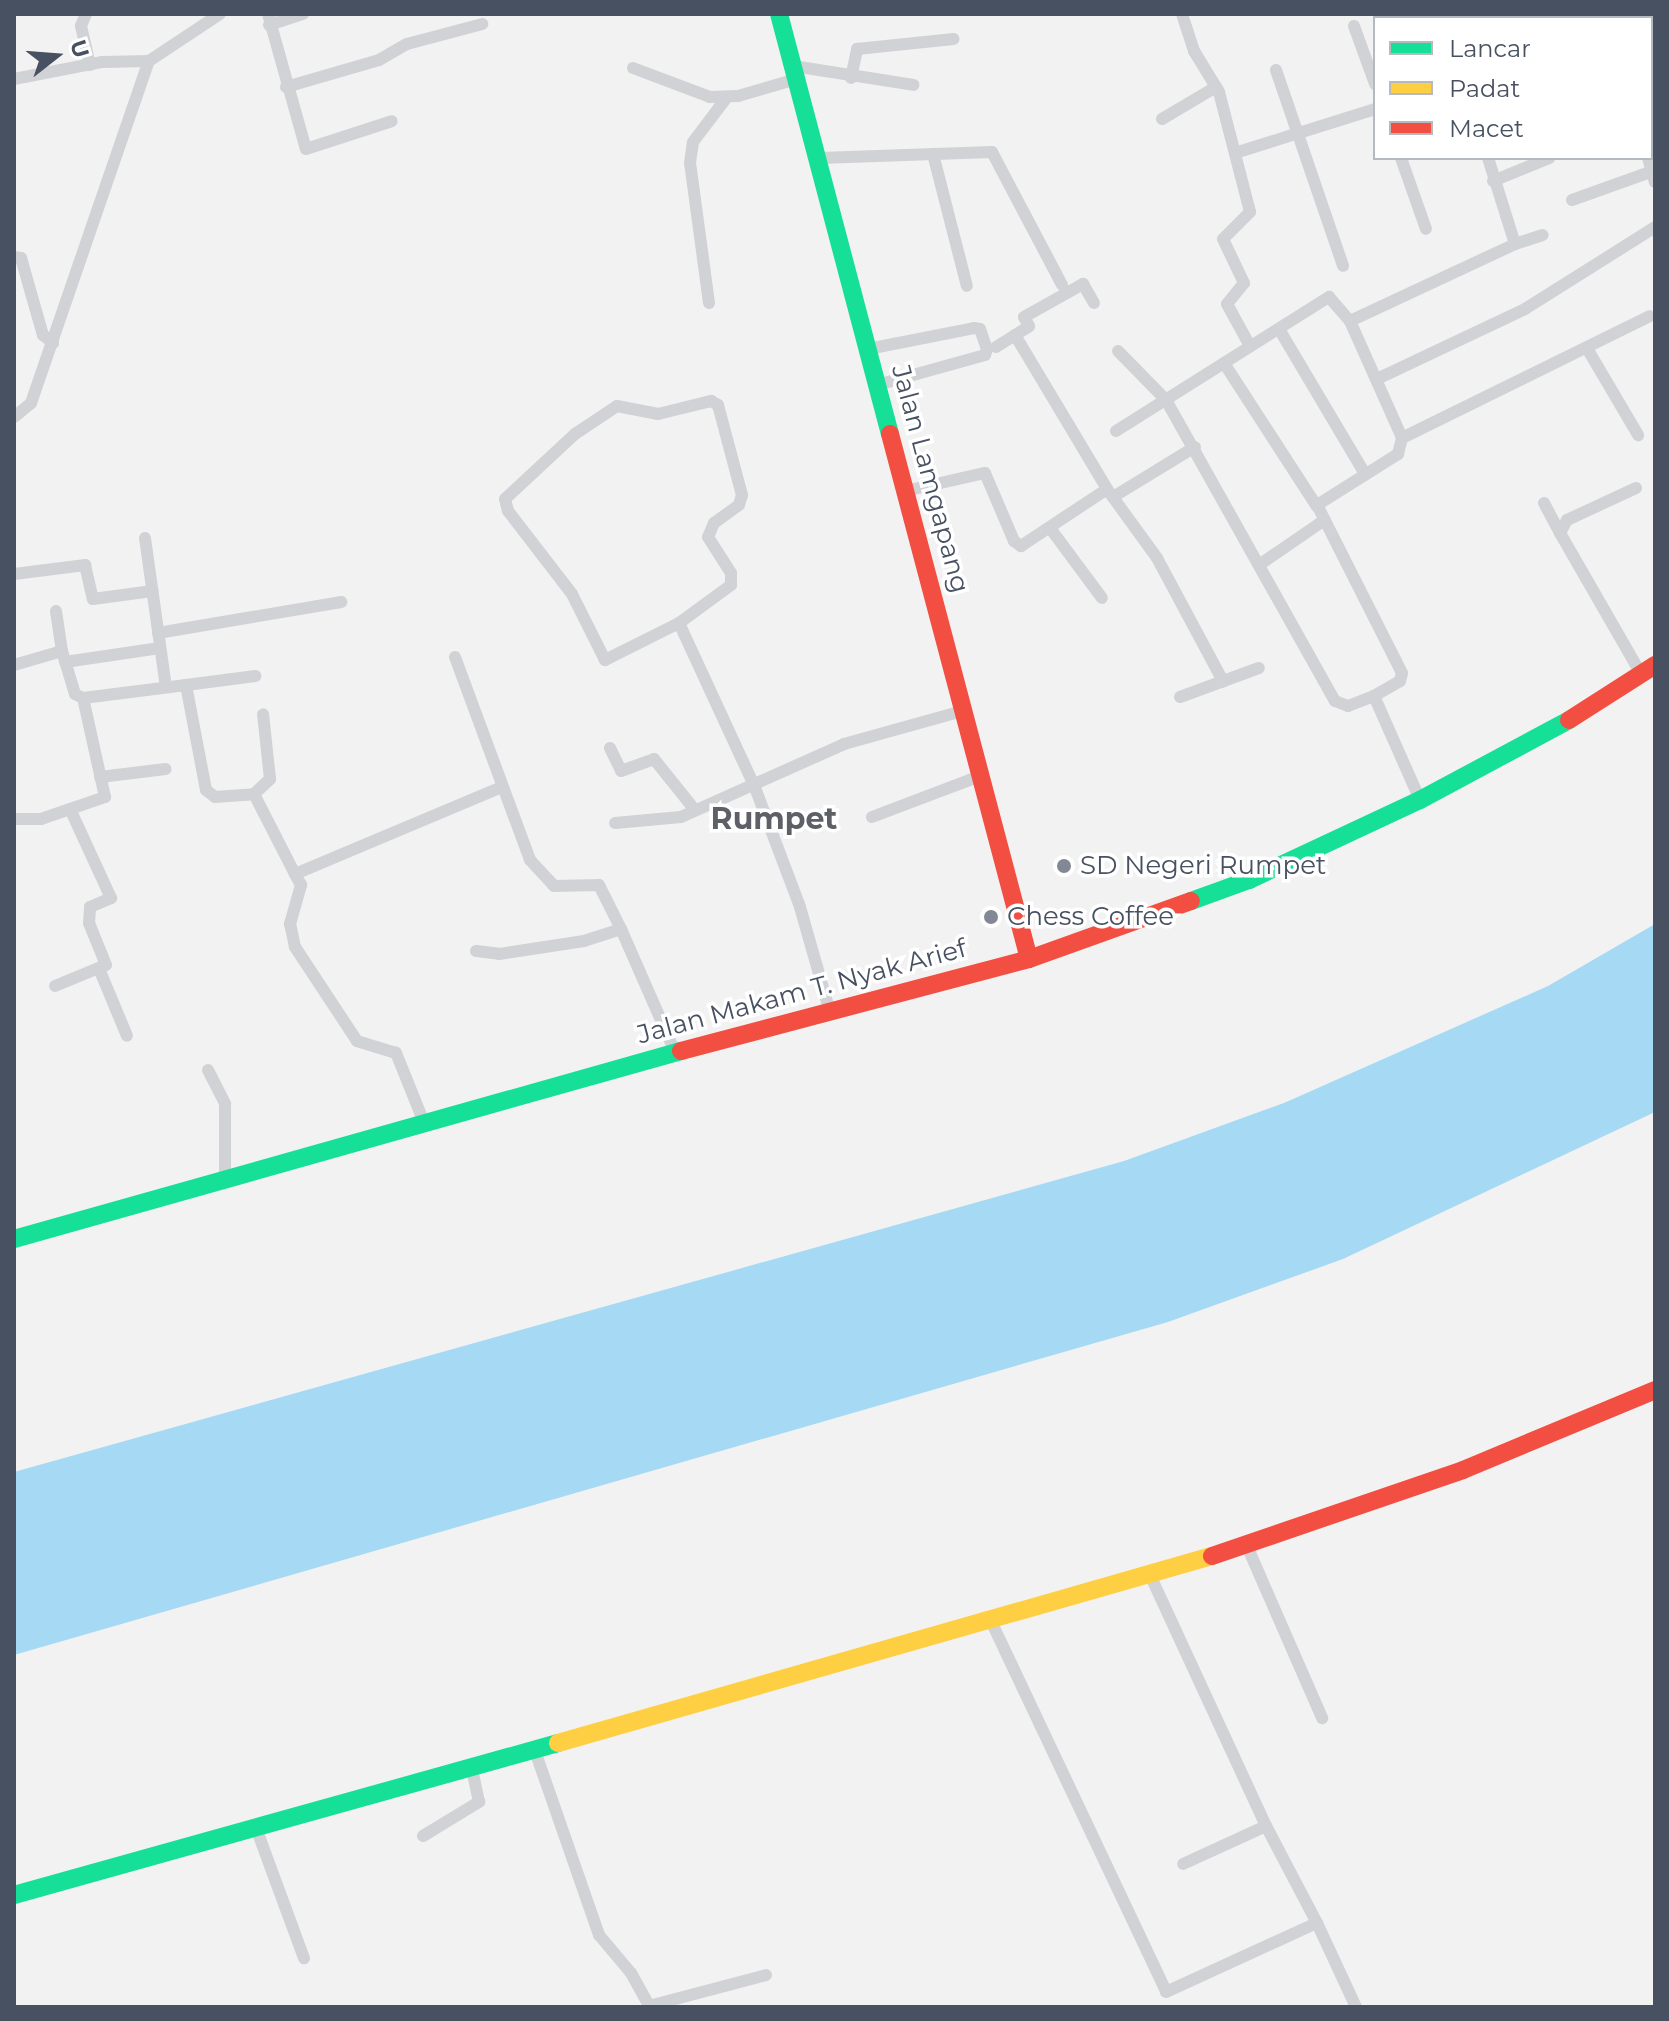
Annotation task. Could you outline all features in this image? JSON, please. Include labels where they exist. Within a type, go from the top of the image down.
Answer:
[{"type":"street","points":[[86,14],[81,26],[90,65]]},
{"type":"street","points":[[14,79],[90,65],[149,61],[220,14]]},
{"type":"street","points":[[303,14],[268,20],[306,149],[392,121]]},
{"type":"street","name":"Jalan Lamgapang","points":[[779,14],[820,158],[1029,959]]},
{"type":"street","points":[[1182,14],[1194,51],[1216,87],[1250,212],[1223,239],[1244,283],[1227,304],[1250,346]]},
{"type":"street","points":[[286,87],[482,24]]},
{"type":"street","points":[[1354,26],[1373,78]]},
{"type":"street","points":[[851,78],[857,49],[953,39]]},
{"type":"street","points":[[14,417],[31,403],[149,61]]},
{"type":"street","points":[[633,68],[694,94],[727,97],[795,73],[914,85]]},
{"type":"street","points":[[1276,70],[1343,266]]},
{"type":"street","points":[[1162,119],[1216,87]]},
{"type":"street","points":[[709,303],[690,163],[693,142],[727,97]]},
{"type":"street","points":[[1235,153],[1373,110]]},
{"type":"street","points":[[820,158],[992,152],[1062,285]]},
{"type":"street","points":[[933,154],[967,286]]},
{"type":"street","points":[[1402,160],[1426,229]]},
{"type":"street","points":[[1488,160],[1515,244]]},
{"type":"street","points":[[1493,181],[1544,160]]},
{"type":"street","points":[[1572,200],[1654,176]]},
{"type":"street","points":[[1377,379],[1525,309],[1655,227]]},
{"type":"street","points":[[1350,321],[1515,244],[1543,235]]},
{"type":"street","points":[[14,257],[21,258],[43,335],[53,343]]},
{"type":"street","points":[[996,347],[1029,326],[1024,317],[1083,284],[1094,303]]},
{"type":"street","points":[[1116,431],[1329,297],[1350,321],[1402,438],[1398,454],[1317,507]]},
{"type":"street","points":[[1402,438],[1588,350],[1650,316]]},
{"type":"street","points":[[868,349],[974,328],[980,329],[987,349],[985,355],[877,385]]},
{"type":"street","points":[[1279,329],[1365,474]]},
{"type":"street","points":[[1015,335],[1110,493],[1172,583],[1223,681]]},
{"type":"street","points":[[1588,350],[1638,435]]},
{"type":"street","points":[[1118,351],[1166,400],[1335,701],[1348,706],[1374,696],[1400,681],[1402,673],[1317,507],[1224,363]]},
{"type":"street","points":[[711,401],[718,405],[742,498],[714,523],[708,537],[731,573],[731,585],[679,623],[604,659],[572,594],[505,504],[512,488],[538,465],[617,406],[654,414],[711,401]]},
{"type":"street","points":[[905,491],[980,471],[989,479],[1017,543],[1025,545],[1110,493],[1195,447]]},
{"type":"street","points":[[1560,533],[1567,520],[1636,488]]},
{"type":"street","points":[[1544,503],[1648,670]]},
{"type":"street","points":[[1259,565],[1323,521]]},
{"type":"street","points":[[1050,528],[1102,598]]},
{"type":"street","points":[[145,538],[166,687]]},
{"type":"street","points":[[14,574],[85,565],[93,599],[152,591]]},
{"type":"street","points":[[158,633],[341,602]]},
{"type":"street","points":[[56,611],[75,694],[83,698],[255,676]]},
{"type":"street","points":[[679,623],[754,785],[800,907],[830,1012]]},
{"type":"street","points":[[14,665],[64,656],[160,648]]},
{"type":"street","points":[[455,657],[502,787],[540,876],[566,889],[599,885],[675,1052]]},
{"type":"street","points":[[1180,697],[1259,668]]},
{"type":"street","name":"Jalan Makam T. Nyak Arief","points":[[14,1239],[675,1052],[1029,959],[1249,880],[1420,800],[1565,723],[1648,670]]},
{"type":"street","points":[[186,685],[206,790],[215,797],[254,794],[270,779],[263,714]]},
{"type":"street","points":[[1374,696],[1420,800]]},
{"type":"street","points":[[14,819],[41,819],[105,797],[83,698]]},
{"type":"street","points":[[615,823],[681,817],[844,744],[962,711]]},
{"type":"street","points":[[610,748],[621,771],[654,759],[695,810]]},
{"type":"street","points":[[100,777],[166,769]]},
{"type":"street","points":[[872,817],[980,776]]},
{"type":"street","points":[[295,874],[502,787]]},
{"type":"street","points":[[254,794],[301,885],[290,924],[295,947],[357,1041],[396,1053],[425,1125]]},
{"type":"street","points":[[55,986],[100,971],[106,965],[89,923],[90,907],[111,898],[70,809]]},
{"type":"street","points":[[476,951],[499,954],[570,943],[621,929]]},
{"type":"street","points":[[100,971],[127,1036]]},
{"type":"street","points":[[208,1070],[225,1104],[225,1180]]},
{"type":"street","points":[[14,1895],[255,1825],[474,1775],[536,1754],[993,1627],[1247,1546],[1525,1447],[1655,1390]]},
{"type":"street","points":[[1247,1546],[1322,1718]]},
{"type":"street","points":[[1151,1577],[1266,1826],[1317,1923],[1356,2007]]},
{"type":"street","points":[[993,1627],[1166,1992],[1317,1923]]},
{"type":"street","points":[[536,1754],[599,1935],[631,1973],[649,2006],[766,1975]]},
{"type":"street","points":[[423,1836],[473,1809],[481,1797],[474,1775]]},
{"type":"street","points":[[255,1825],[304,1958]]},
{"type":"street","points":[[1183,1864],[1266,1826]]},
{"type":"water","points":[[1655,924],[1655,1112],[1343,1259],[1168,1322],[14,1655],[14,1472],[1124,1161],[1284,1103],[1548,986]]},
{"type":"traffic: fast","points":[[779,14],[890,434]]},
{"type":"traffic: fast","points":[[1191,901],[1249,880],[1420,800],[1569,720]]},
{"type":"traffic: fast","points":[[14,1239],[681,1051]]},
{"type":"traffic: fast","points":[[14,1895],[558,1743]]},
{"type":"traffic: slow","points":[[558,1743],[1212,1556]]},
{"type":"traffic: jam","points":[[890,434],[1029,959]]},
{"type":"traffic: jam","points":[[1569,720],[1655,665]]},
{"type":"traffic: jam","points":[[681,1051],[1029,959],[1191,901]]},
{"type":"traffic: jam","points":[[1212,1556],[1463,1470],[1655,1390]]},
{"type":"place","name":"SD Negeri Rumpet","points":[[1064,866]]},
{"type":"place","name":"Chess Coffee","points":[[991,917]]},
{"type":"district","name":"Rumpet","points":[[774,819]]}]
